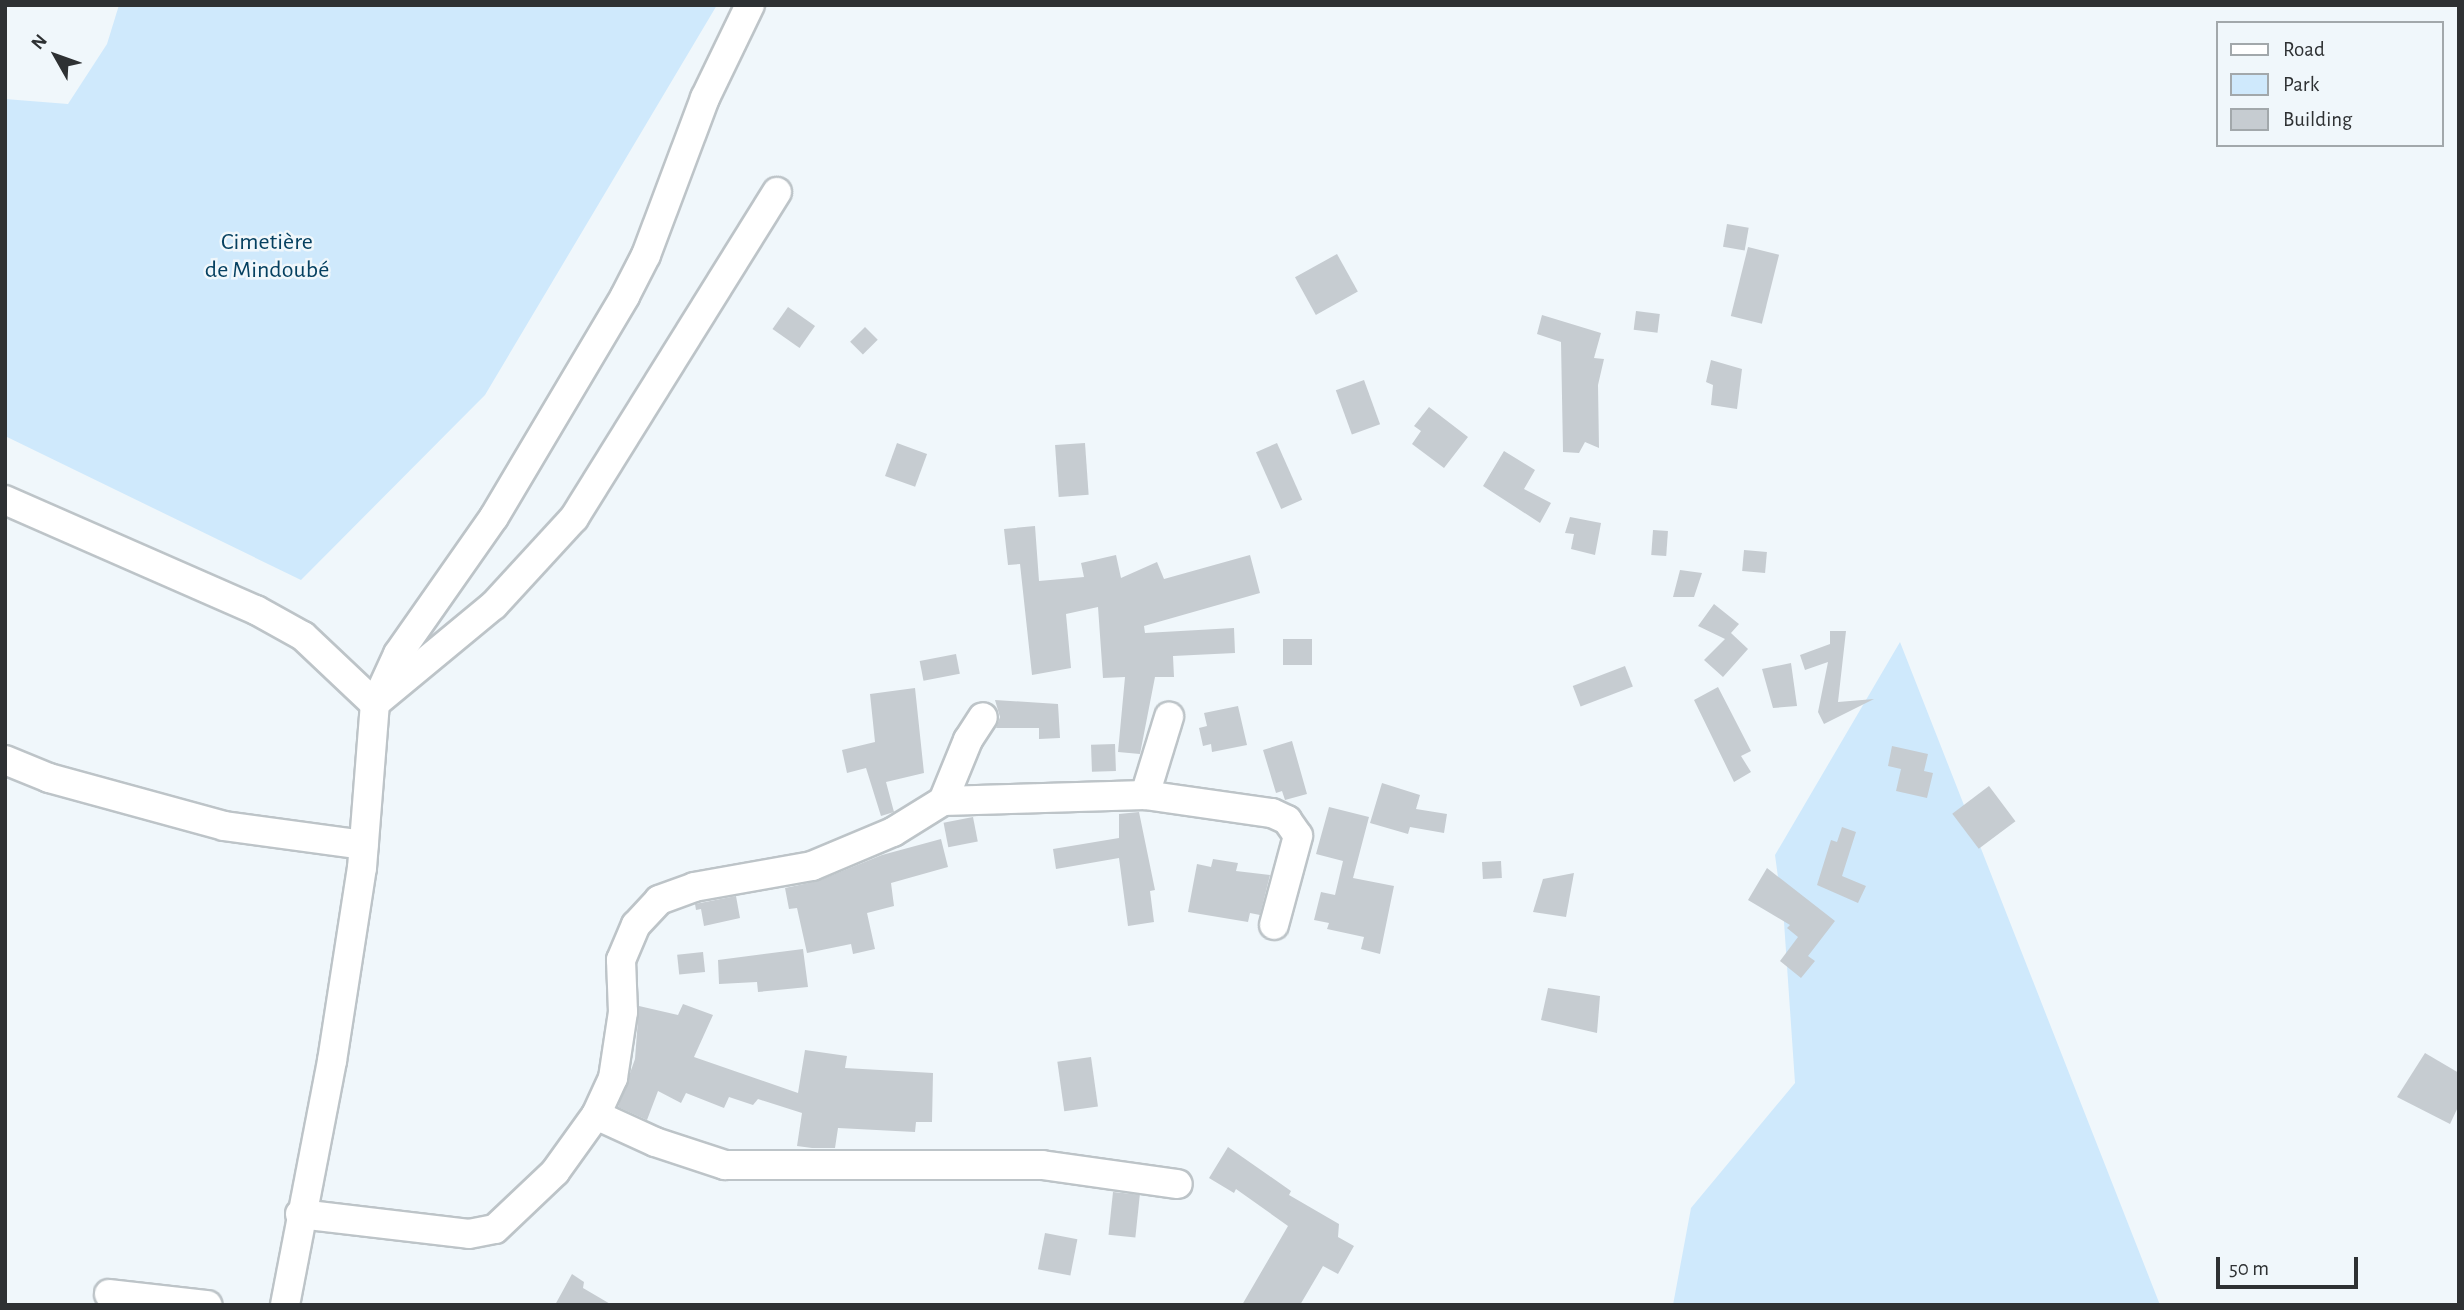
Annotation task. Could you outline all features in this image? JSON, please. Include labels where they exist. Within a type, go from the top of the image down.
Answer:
[{"type":"street","points":[[285,1305],[300,1214],[332,1060],[364,845],[375,704],[398,654],[515,484],[625,296],[646,255],[705,98],[750,5]]},
{"type":"street","points":[[375,704],[494,604],[574,518],[777,192]]},
{"type":"street","points":[[5,500],[256,610],[303,636],[375,704]]},
{"type":"street","points":[[943,801],[968,740],[983,717]]},
{"type":"street","points":[[1145,796],[1169,717]]},
{"type":"street","points":[[5,760],[50,778],[224,826],[364,845]]},
{"type":"street","points":[[300,1214],[469,1234],[495,1228],[555,1172],[596,1115],[613,1078],[623,1012],[621,960],[636,925],[659,900],[694,887],[812,866],[893,832],[943,801],[1145,796],[1272,813],[1287,820],[1298,836],[1274,925]]},
{"type":"street","points":[[596,1115],[655,1142],[725,1166],[1042,1165],[1178,1184]]},
{"type":"street","points":[[109,1294],[207,1305]]},
{"type":"green space","name":"Cimetière de Mindoubé","points":[[119,5],[717,5],[485,395],[301,580],[5,436],[5,99],[68,104],[107,44]]},
{"type":"green space","points":[[1900,642],[2160,1305],[1673,1305],[1691,1208],[1795,1083],[1784,922],[1775,855]]},
{"type":"building","points":[[1727,224],[1749,228],[1745,250],[1723,247]]},
{"type":"building","points":[[1748,247],[1779,255],[1762,324],[1731,316]]},
{"type":"building","points":[[1337,254],[1358,292],[1316,315],[1295,277]]},
{"type":"building","points":[[788,307],[815,326],[800,348],[773,329]]},
{"type":"building","points":[[1636,311],[1660,314],[1658,333],[1634,330]]},
{"type":"building","points":[[1542,315],[1601,333],[1594,358],[1604,359],[1598,385],[1599,448],[1585,442],[1579,453],[1563,452],[1561,342],[1537,334]]},
{"type":"building","points":[[865,327],[878,340],[863,355],[850,342]]},
{"type":"building","points":[[1711,360],[1742,369],[1737,409],[1711,405],[1713,385],[1706,382]]},
{"type":"building","points":[[1364,380],[1380,424],[1352,434],[1336,390]]},
{"type":"building","points":[[1429,407],[1468,437],[1444,468],[1412,444],[1421,431],[1414,426]]},
{"type":"building","points":[[897,443],[927,454],[915,487],[885,476]]},
{"type":"building","points":[[1085,443],[1089,495],[1059,497],[1055,445]]},
{"type":"building","points":[[1277,443],[1302,500],[1281,509],[1256,452]]},
{"type":"building","points":[[1504,451],[1535,470],[1524,489],[1551,503],[1540,523],[1483,486]]},
{"type":"building","points":[[1570,517],[1601,523],[1595,555],[1571,549],[1574,534],[1565,533]]},
{"type":"building","points":[[1035,526],[1039,581],[1084,577],[1081,563],[1116,555],[1121,578],[1157,562],[1164,579],[1250,555],[1260,593],[1144,626],[1145,633],[1234,628],[1235,653],[1173,656],[1174,677],[1155,677],[1140,754],[1118,752],[1125,677],[1103,678],[1098,607],[1066,614],[1071,668],[1032,675],[1020,564],[1008,565],[1004,529]]},
{"type":"building","points":[[1653,530],[1668,531],[1666,556],[1651,555]]},
{"type":"building","points":[[1744,550],[1767,552],[1765,573],[1742,571]]},
{"type":"building","points":[[1680,570],[1702,573],[1694,597],[1673,597]]},
{"type":"building","points":[[1714,604],[1739,624],[1731,633],[1748,649],[1723,677],[1704,660],[1725,639],[1698,626]]},
{"type":"building","points":[[1830,631],[1846,631],[1838,702],[1874,699],[1824,724],[1818,712],[1828,662],[1805,670],[1800,655],[1830,644]]},
{"type":"building","points":[[1283,639],[1312,639],[1312,665],[1283,665]]},
{"type":"building","points":[[956,654],[960,674],[923,681],[920,661]]},
{"type":"building","points":[[1791,663],[1797,706],[1773,708],[1762,669]]},
{"type":"building","points":[[1625,666],[1633,687],[1581,707],[1573,686]]},
{"type":"building","points":[[1718,687],[1751,751],[1741,756],[1751,772],[1734,782],[1694,700]]},
{"type":"building","points":[[915,688],[924,773],[886,782],[894,812],[881,816],[866,768],[847,773],[842,750],[875,742],[870,694]]},
{"type":"building","points":[[995,700],[1058,704],[1060,738],[1039,739],[1039,728],[996,728],[1000,717]]},
{"type":"building","points":[[1238,706],[1247,745],[1212,752],[1211,744],[1203,746],[1199,728],[1207,726],[1204,713]]},
{"type":"building","points":[[1292,741],[1307,794],[1285,800],[1282,791],[1276,793],[1263,750]]},
{"type":"building","points":[[1115,744],[1116,771],[1092,772],[1091,745]]},
{"type":"building","points":[[1892,746],[1928,754],[1924,771],[1933,773],[1927,798],[1896,791],[1901,769],[1888,766]]},
{"type":"building","points":[[1382,783],[1420,795],[1416,809],[1447,814],[1444,833],[1410,827],[1408,834],[1370,823]]},
{"type":"building","points":[[1989,786],[2015,821],[1979,849],[1952,814]]},
{"type":"building","points":[[1329,807],[1369,817],[1353,878],[1394,886],[1380,954],[1361,949],[1364,937],[1327,929],[1329,923],[1314,920],[1321,892],[1335,895],[1343,861],[1316,854]]},
{"type":"building","points":[[1139,812],[1155,890],[1150,891],[1154,922],[1128,926],[1119,858],[1056,869],[1053,849],[1119,838],[1119,814]]},
{"type":"building","points":[[973,817],[978,842],[948,847],[944,823]]},
{"type":"building","points":[[1842,827],[1856,832],[1842,876],[1866,886],[1858,903],[1817,885],[1831,840],[1837,842]]},
{"type":"building","points":[[941,839],[948,867],[891,883],[894,906],[867,913],[875,949],[853,954],[851,944],[807,953],[797,908],[789,909],[785,888],[818,881],[882,855]]},
{"type":"building","points":[[1213,859],[1238,863],[1236,871],[1270,875],[1260,915],[1250,913],[1248,922],[1188,912],[1197,864],[1211,867]]},
{"type":"building","points":[[1501,861],[1502,878],[1483,879],[1482,862]]},
{"type":"building","points":[[1767,868],[1835,921],[1808,956],[1815,961],[1801,978],[1780,961],[1798,937],[1787,928],[1790,925],[1748,900]]},
{"type":"building","points":[[1574,873],[1566,917],[1533,912],[1543,879]]},
{"type":"building","points":[[736,896],[740,918],[704,926],[701,909],[696,910],[695,904]]},
{"type":"building","points":[[803,949],[808,987],[758,992],[757,982],[719,984],[718,960]]},
{"type":"building","points":[[703,952],[705,972],[679,975],[677,955]]},
{"type":"building","points":[[1548,988],[1600,996],[1597,1033],[1541,1020]]},
{"type":"building","points":[[683,1004],[713,1015],[694,1057],[798,1093],[805,1050],[847,1056],[845,1068],[933,1073],[932,1122],[916,1122],[915,1132],[838,1128],[835,1148],[812,1148],[797,1146],[802,1113],[758,1099],[753,1105],[729,1097],[724,1108],[686,1093],[681,1103],[658,1091],[647,1120],[618,1107],[635,1059],[639,1006],[678,1015]]},
{"type":"building","points":[[2425,1053],[2459,1073],[2459,1105],[2450,1124],[2397,1097]]},
{"type":"building","points":[[1091,1057],[1098,1107],[1064,1111],[1057,1062]]},
{"type":"building","points":[[1228,1147],[1291,1191],[1289,1195],[1339,1224],[1338,1237],[1354,1246],[1338,1274],[1323,1266],[1300,1305],[1242,1305],[1288,1226],[1236,1189],[1234,1193],[1209,1178]]},
{"type":"building","points":[[1113,1192],[1140,1195],[1135,1238],[1109,1235]]},
{"type":"building","points":[[1045,1233],[1077,1239],[1070,1276],[1038,1269]]},
{"type":"building","points":[[572,1274],[584,1282],[583,1288],[612,1305],[555,1305]]}]
